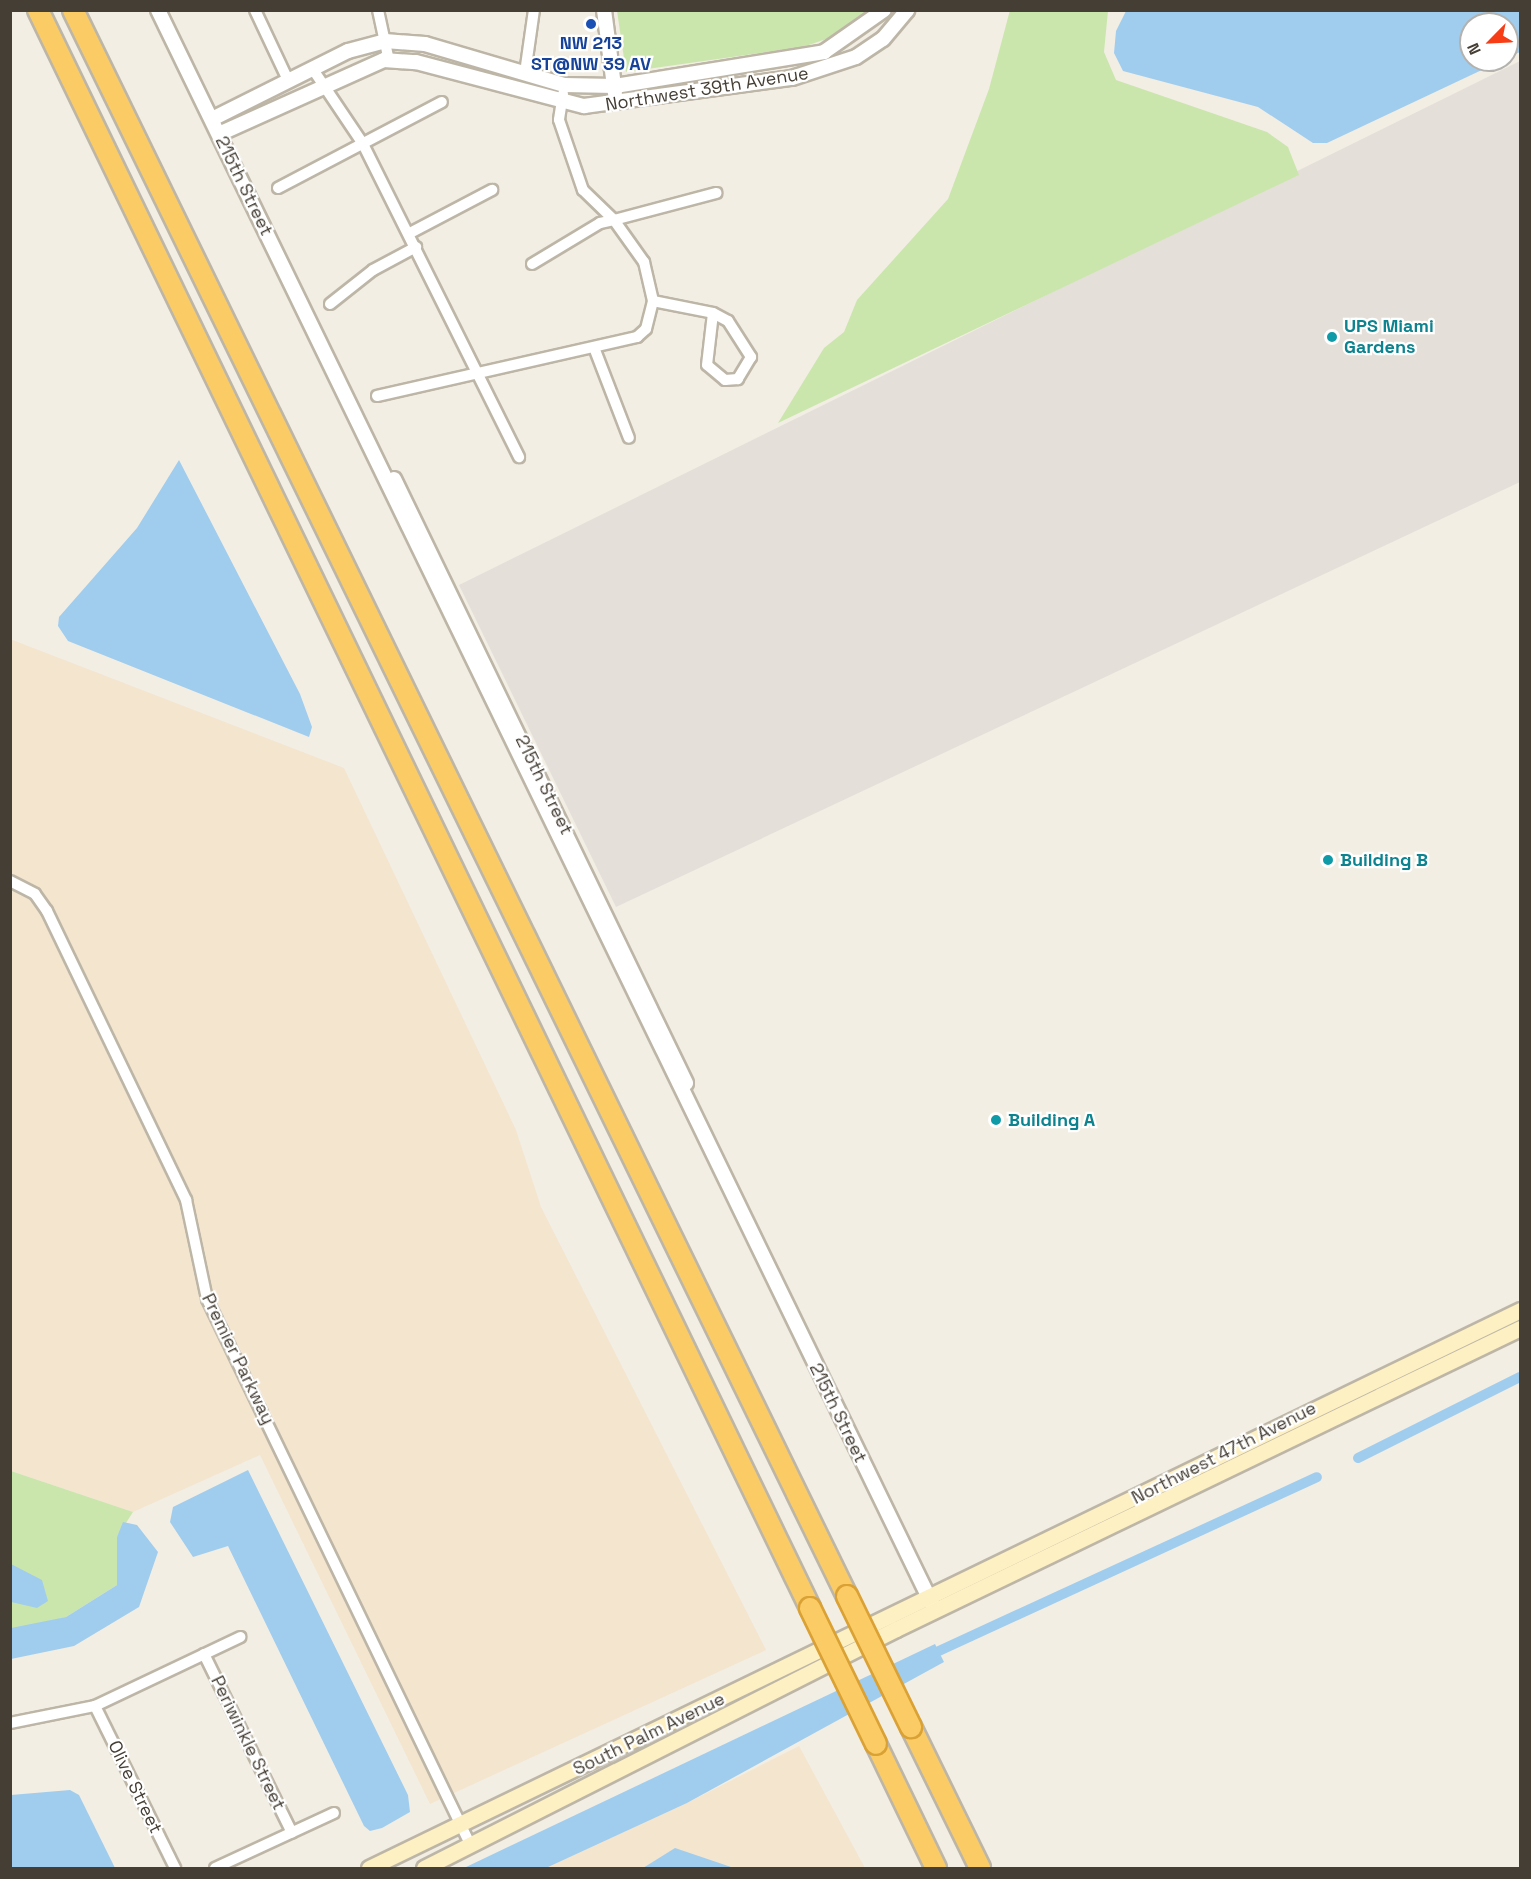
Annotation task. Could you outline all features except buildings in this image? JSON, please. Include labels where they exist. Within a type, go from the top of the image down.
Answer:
[{"type":"highway","points":[[38,10],[936,1869]]},
{"type":"highway","points":[[73,10],[980,1869]]},
{"type":"main road","name":"Northwest 47th Avenue","points":[[928,1597],[1521,1310]]},
{"type":"main road","name":"Northwest 47th Avenue","points":[[935,1611],[1521,1328]]},
{"type":"main road","name":"South Palm Avenue","points":[[369,1869],[928,1597]]},
{"type":"main road","name":"South Palm Avenue","points":[[424,1869],[935,1611]]},
{"type":"street","name":"215th Street","points":[[158,10],[935,1611]]},
{"type":"street","points":[[255,10],[288,80]]},
{"type":"street","points":[[378,10],[389,61]]},
{"type":"street","points":[[525,73],[534,10]]},
{"type":"street","points":[[604,10],[616,104]]},
{"type":"street","name":"Northwest 39th Avenue","points":[[212,119],[312,68],[385,41],[425,44],[564,85],[615,86],[824,52],[884,10]]},
{"type":"street","name":"Northwest 39th Avenue","points":[[219,134],[321,84],[389,61],[416,62],[561,103],[616,104],[816,73],[865,51],[907,10]]},
{"type":"street","points":[[312,68],[363,144],[410,233],[519,457]]},
{"type":"street","points":[[377,396],[476,371],[595,350],[637,337],[646,328],[653,301],[644,262],[614,220],[583,190],[559,120],[564,85]]},
{"type":"street","points":[[278,188],[442,102]]},
{"type":"street","points":[[410,233],[492,190]]},
{"type":"street","points":[[532,264],[614,220],[716,193]]},
{"type":"street","points":[[330,303],[372,270],[416,247]]},
{"type":"street","points":[[653,301],[713,313],[728,321],[751,357],[738,379],[725,380],[707,365],[713,313]]},
{"type":"street","points":[[595,350],[629,438]]},
{"type":"street","name":"Premier Parkway","points":[[10,881],[35,894],[47,911],[186,1200],[207,1299],[471,1846]]},
{"type":"street","points":[[10,1723],[95,1706],[240,1637]]},
{"type":"street","name":"Periwinkle Street","points":[[204,1653],[292,1833]]},
{"type":"street","name":"Olive Street","points":[[95,1706],[174,1869]]},
{"type":"street","points":[[215,1869],[334,1813]]},
{"type":"shaded area","points":[[1519,61],[1520,482],[616,907],[459,585],[1498,72],[1519,72]]},
{"type":"shaded area","points":[[10,639],[344,768],[516,1130],[541,1207],[766,1650],[430,1804],[260,1455],[133,1512],[11,1471]]},
{"type":"shaded area","points":[[799,1746],[865,1868],[546,1868],[687,1803]]},
{"type":"green space","points":[[1010,10],[1108,11],[1104,52],[1116,80],[1267,132],[1288,147],[1299,175],[778,423],[824,348],[844,332],[857,300],[948,199],[989,89]]},
{"type":"green space","points":[[617,11],[868,11],[835,36],[803,47],[626,72]]},
{"type":"green space","points":[[11,1471],[133,1512],[117,1537],[117,1585],[66,1617],[23,1629],[11,1628]]},
{"type":"water","points":[[1126,11],[1520,11],[1520,52],[1519,12],[1459,12],[1459,72],[1478,72],[1327,143],[1313,143],[1258,107],[1123,71],[1114,53],[1116,31]]},
{"type":"water","points":[[179,460],[300,694],[312,727],[309,737],[68,641],[58,626],[59,617],[137,528]]},
{"type":"water","points":[[248,1470],[408,1795],[410,1812],[382,1828],[370,1831],[364,1826],[228,1546],[193,1557],[170,1522],[173,1507]]},
{"type":"water","points":[[123,1522],[137,1525],[158,1552],[139,1607],[74,1646],[11,1659],[11,1628],[66,1617],[117,1585],[117,1537]]},
{"type":"water","points":[[11,1564],[42,1580],[48,1601],[37,1608],[11,1602]]},
{"type":"water","points":[[935,1644],[944,1662],[687,1803],[546,1868],[464,1868]]},
{"type":"water","points":[[70,1790],[79,1795],[115,1868],[11,1868],[11,1795]]},
{"type":"water","points":[[675,1848],[734,1868],[643,1868]]},
{"type":"waterway","points":[[1358,1458],[1520,1377]]},
{"type":"waterway","points":[[928,1656],[1317,1477]]},
{"type":"place","name":"NW 213 ST@NW 39 AV","points":[[591,24]]},
{"type":"place","name":"UPS Miami Gardens","points":[[1332,337]]},
{"type":"place","name":"Building B","points":[[1328,860]]},
{"type":"place","name":"Building A","points":[[996,1120]]}]
